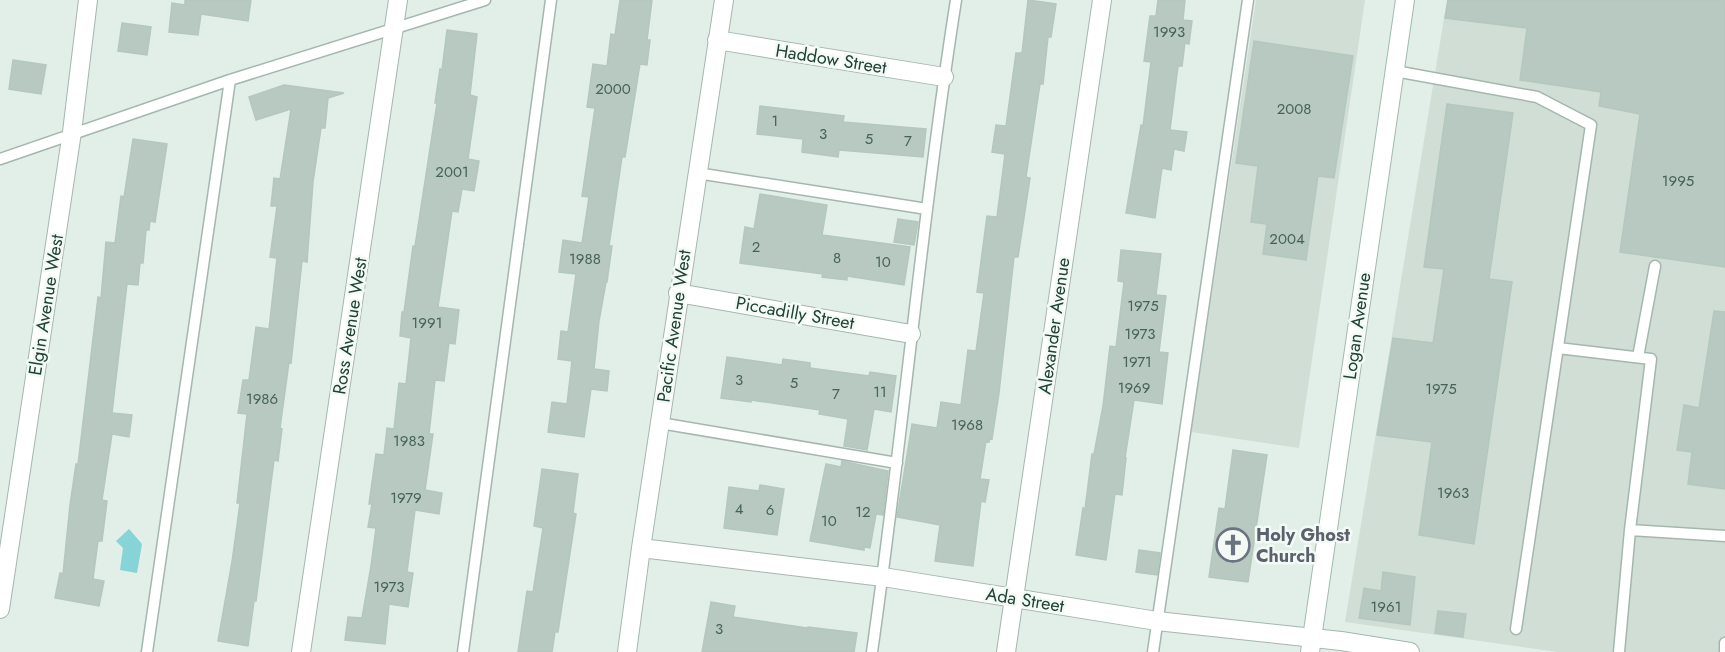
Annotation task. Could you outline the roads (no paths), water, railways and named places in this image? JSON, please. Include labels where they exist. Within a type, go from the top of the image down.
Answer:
[{"type":"street","name":"Elgin Avenue West","points":[[0,609],[72,132],[88,0]]},
{"type":"street","name":"Ross Avenue West","points":[[301,652],[399,0]]},
{"type":"street","name":"Pacific Avenue West","points":[[627,652],[640,548],[723,0]]},
{"type":"street","name":"Alexander Avenue","points":[[1006,652],[1102,0]]},
{"type":"street","name":"Logan Avenue","points":[[1311,645],[1405,0]]},
{"type":"street","name":"Haddow Street","points":[[717,40],[944,77]]},
{"type":"street","name":"Piccadilly Street","points":[[678,293],[911,334]]},
{"type":"street","name":"Ada Street","points":[[640,548],[883,577],[1311,645],[1410,652]]},
{"type":"lane","points":[[0,159],[72,132],[230,80],[485,0]]},
{"type":"lane","points":[[463,652],[551,0]]},
{"type":"lane","points":[[872,652],[944,77],[956,0]]},
{"type":"lane","points":[[1153,652],[1248,0]]},
{"type":"lane","points":[[1395,70],[1537,97],[1591,126],[1516,629]]},
{"type":"lane","points":[[147,652],[230,80]]},
{"type":"lane","points":[[697,172],[927,209]]},
{"type":"lane","points":[[1638,357],[1655,266]]},
{"type":"lane","points":[[1558,348],[1651,359],[1630,530],[1619,652]]},
{"type":"lane","points":[[660,423],[897,463]]},
{"type":"lane","points":[[1630,530],[1725,536]]},
{"type":"lane","points":[[1725,643],[1725,651]]},
{"type":"water","points":[[129,529],[142,544],[137,573],[120,570],[123,548],[116,541]]},
{"type":"place","name":"Holy Ghost Church","points":[[1233,545]]}]
